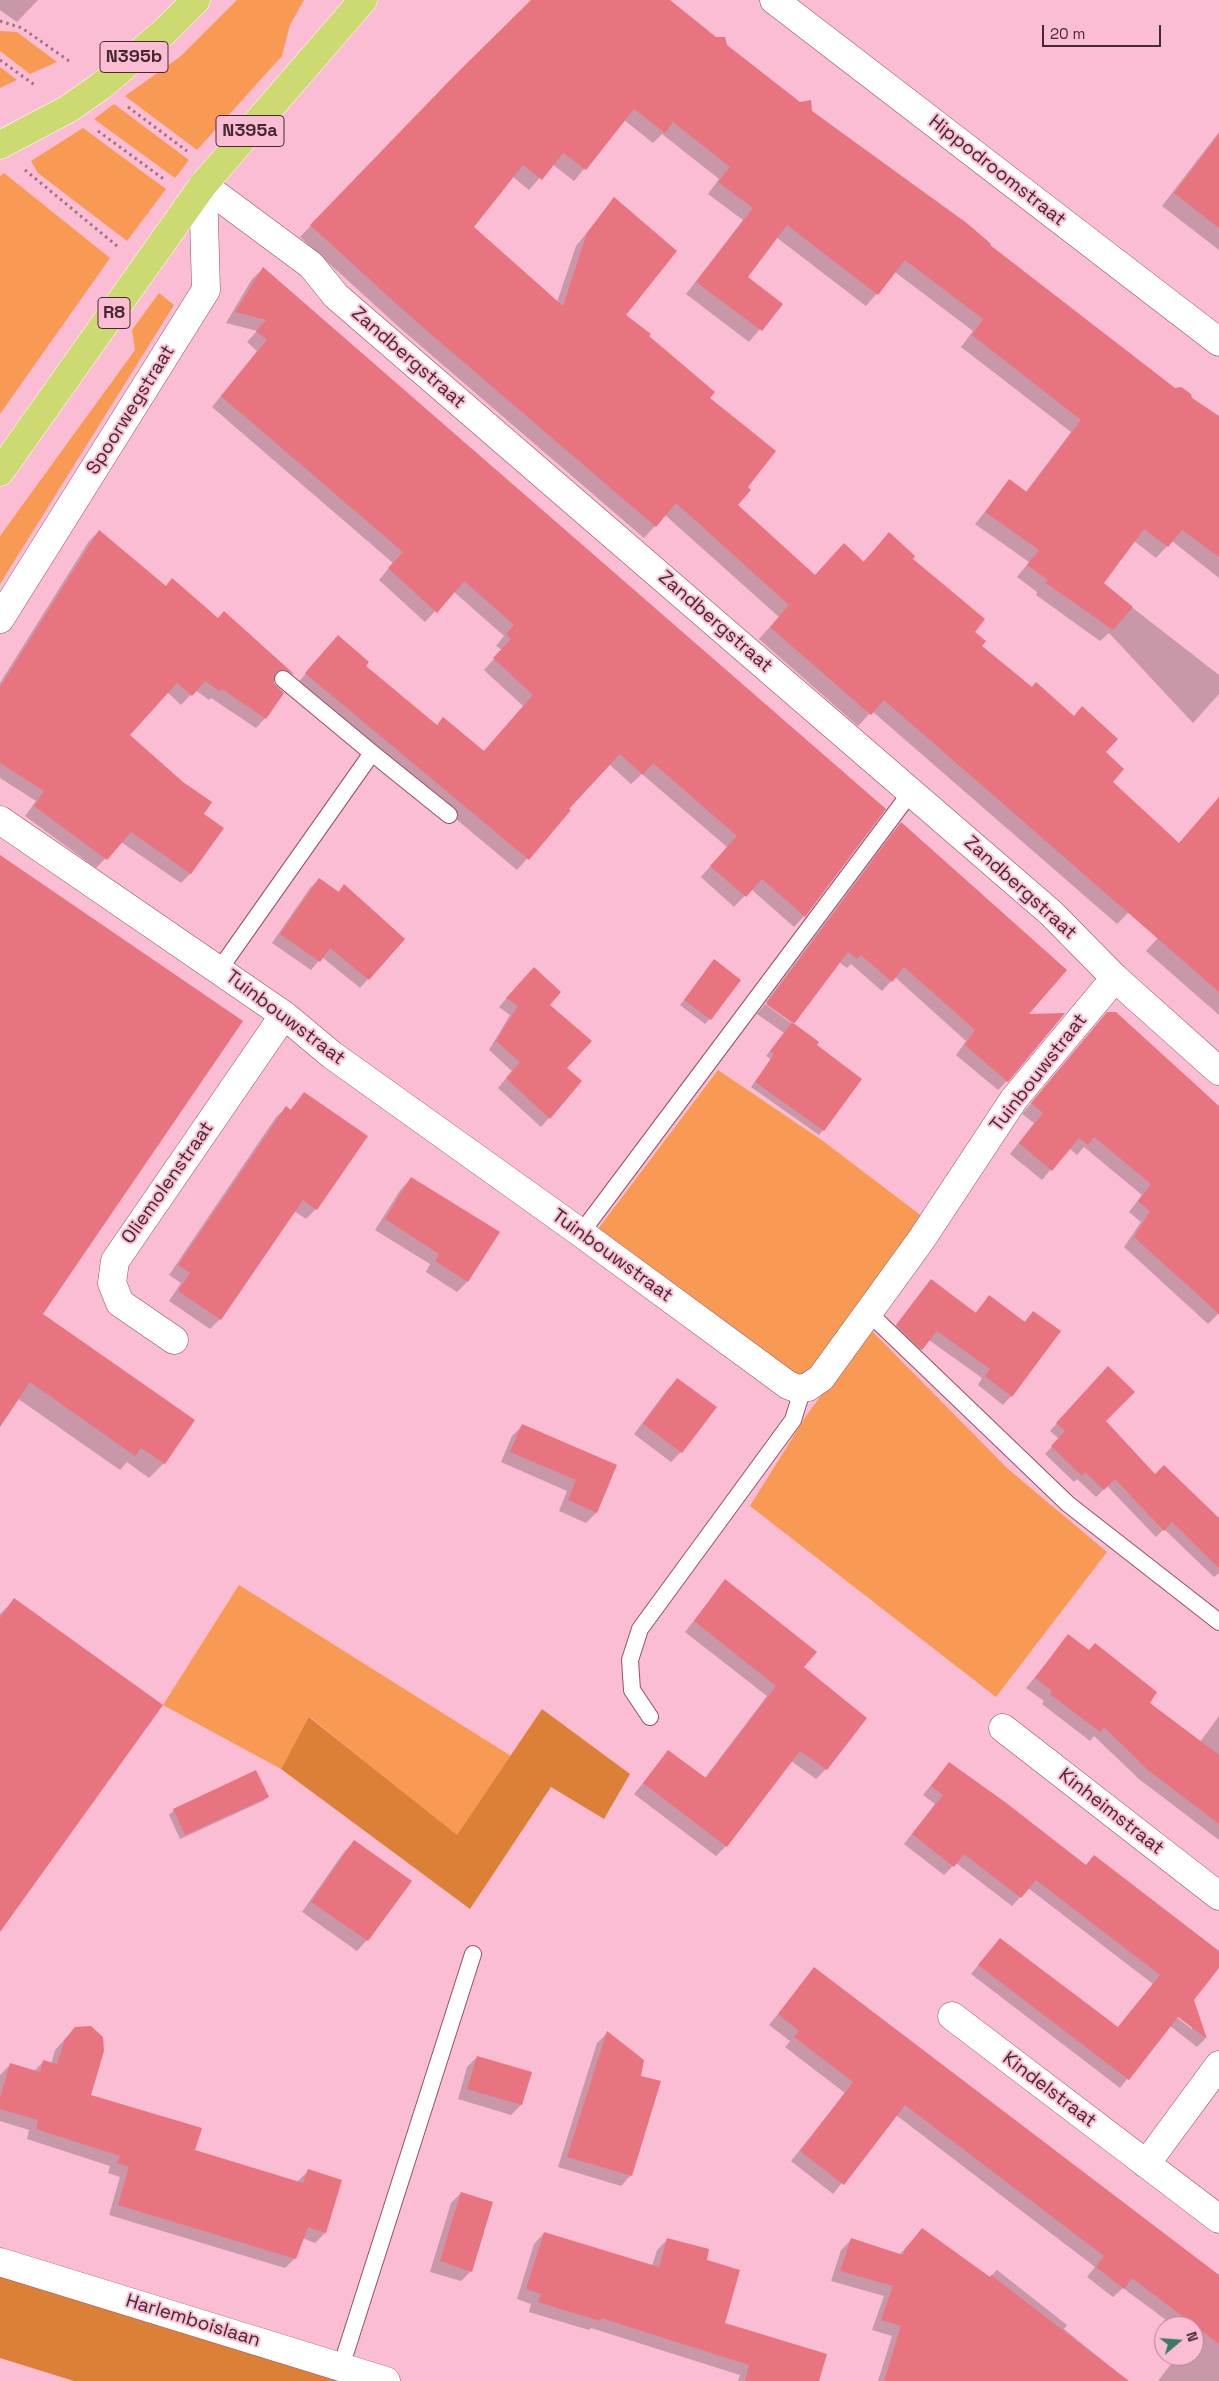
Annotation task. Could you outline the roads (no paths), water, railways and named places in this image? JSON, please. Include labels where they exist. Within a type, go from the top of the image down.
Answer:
[{"type":"highway","name":"N395b","points":[[0,145],[68,109],[101,86],[164,32],[196,0]]},
{"type":"highway","name":"N395a","points":[[203,185],[363,0]]},
{"type":"highway","name":"R8","points":[[0,472],[203,185]]},
{"type":"street","name":"Hippodroomstraat","points":[[780,2],[1219,342]]},
{"type":"street","name":"Spoorwegstraat","points":[[0,620],[206,290],[203,185]]},
{"type":"street","name":"Zandbergstraat","points":[[203,185],[311,265],[336,296],[1051,913],[1115,978],[1219,1071]]},
{"type":"street","name":"Tuinbouwstraat","points":[[0,820],[284,1015],[332,1055],[582,1233],[788,1385],[803,1388],[813,1385],[821,1378],[921,1240],[1014,1099],[1115,978]]},
{"type":"street","name":"Oliemolenstraat","points":[[174,1340],[120,1303],[112,1283],[115,1261],[284,1015]]},
{"type":"street","name":"Kinheimstraat","points":[[1003,1728],[1219,1896]]},
{"type":"street","name":"Kindelstraat","points":[[952,2016],[1219,2219]]},
{"type":"street","points":[[1146,2164],[1219,2065]]},
{"type":"street","name":"Harlemboislaan","points":[[0,2262],[386,2381]]},
{"type":"lane","points":[[283,679],[449,815]]},
{"type":"lane","points":[[219,970],[372,753]]},
{"type":"lane","points":[[582,1233],[912,792]]},
{"type":"lane","points":[[869,1312],[1068,1504],[1219,1622]]},
{"type":"lane","points":[[650,1717],[632,1690],[630,1660],[640,1629],[792,1420],[803,1388]]},
{"type":"lane","points":[[341,2367],[473,1954]]}]
